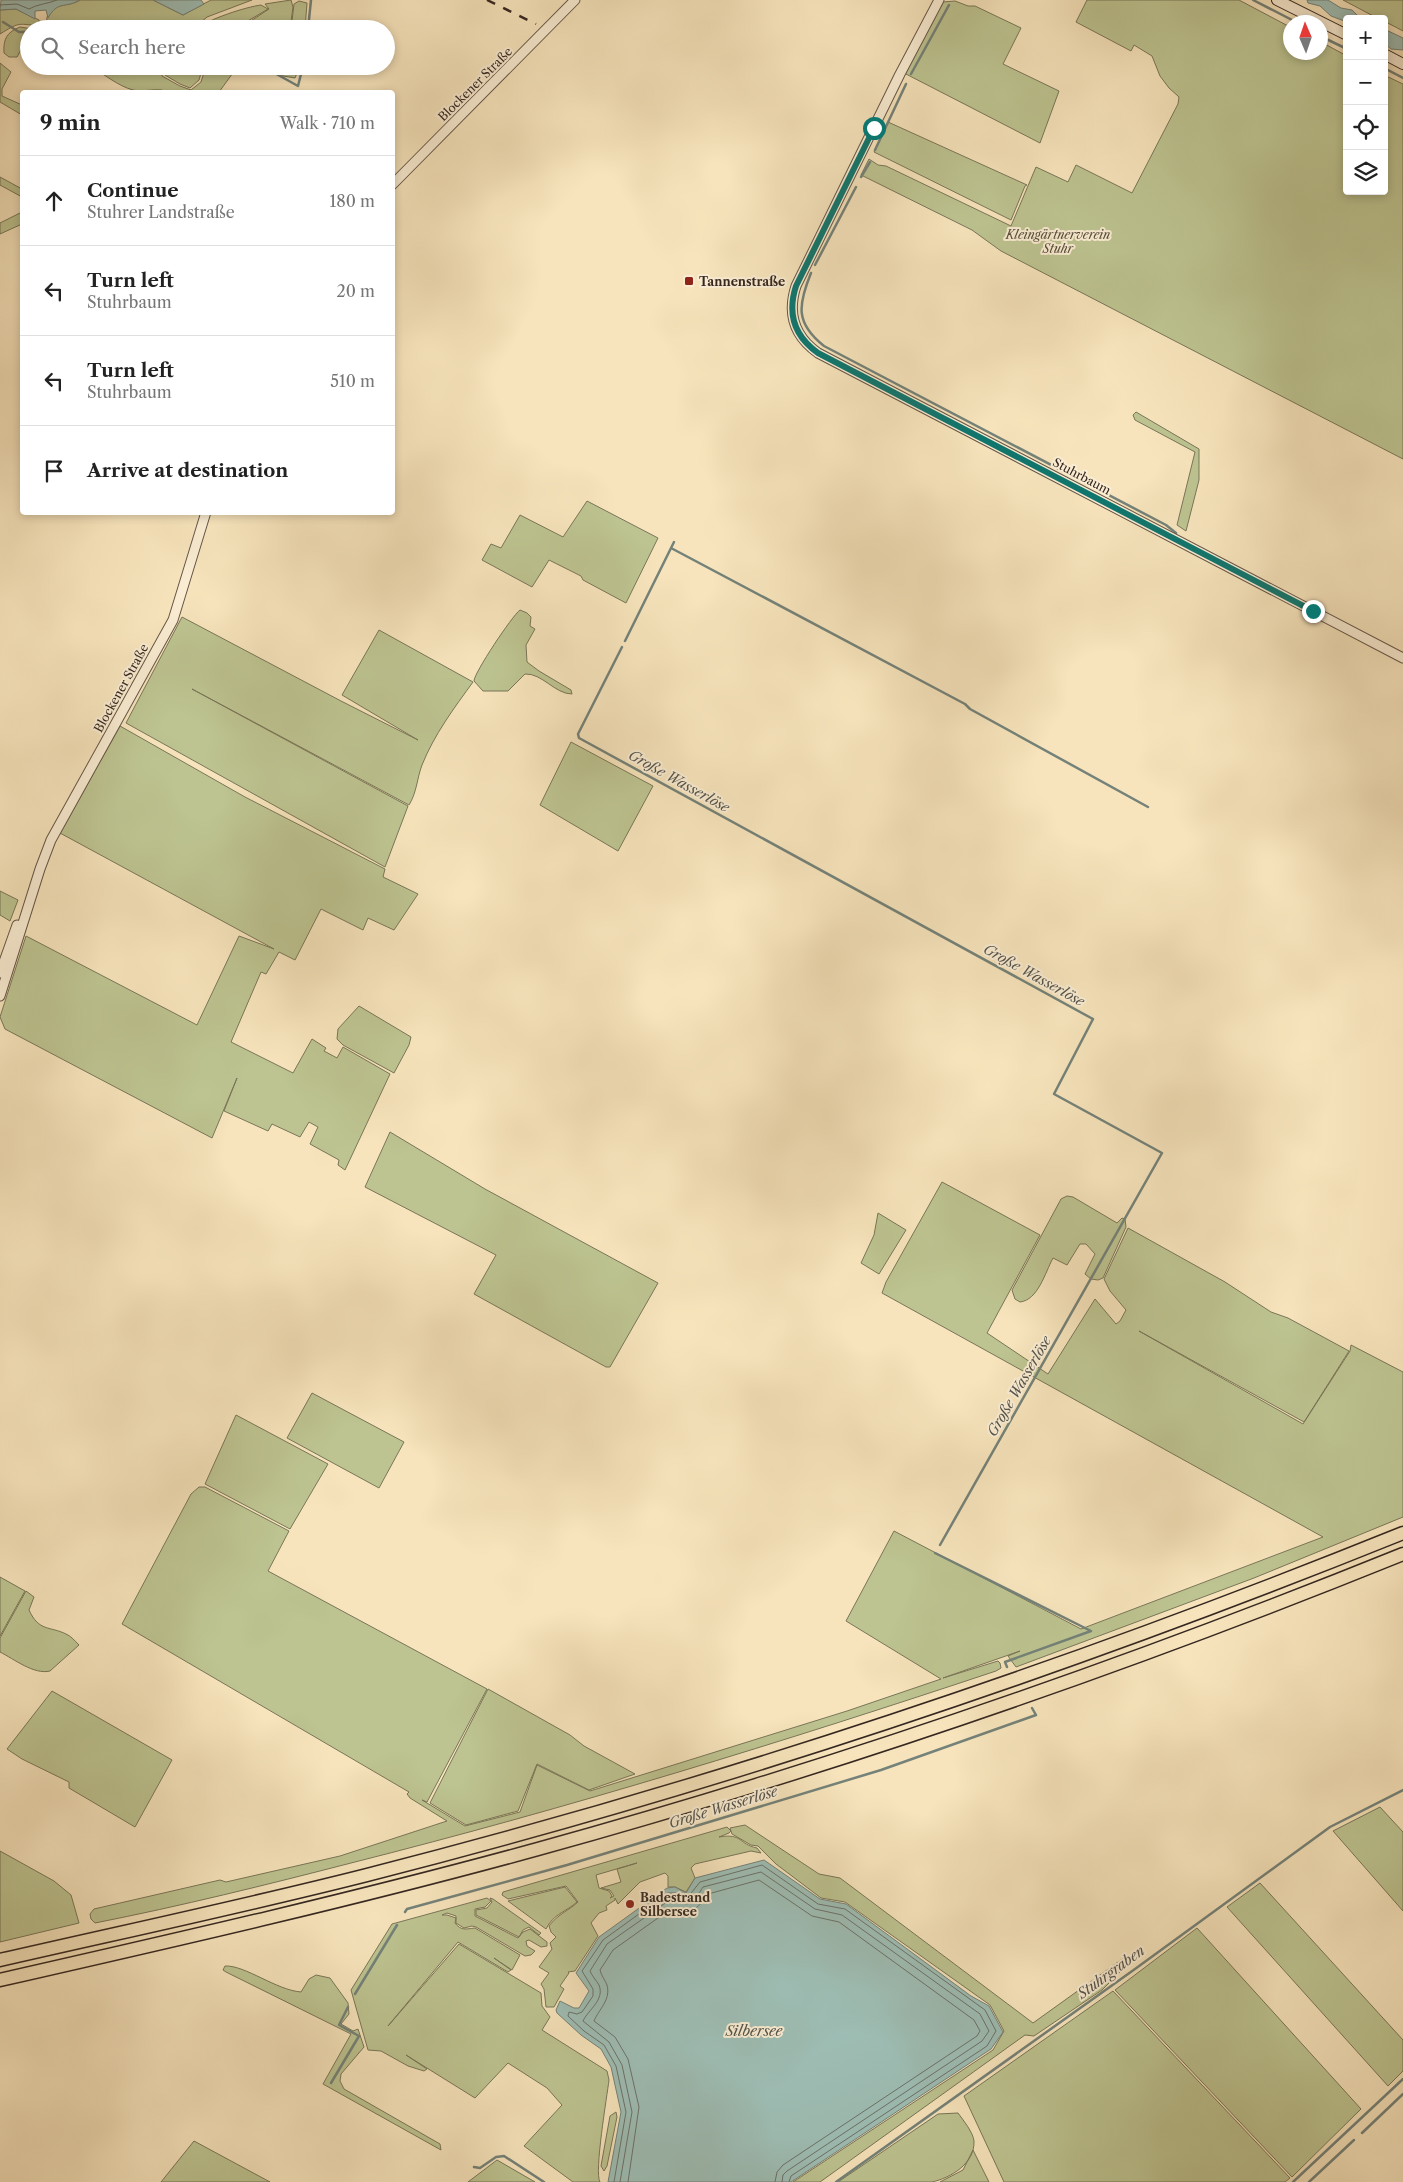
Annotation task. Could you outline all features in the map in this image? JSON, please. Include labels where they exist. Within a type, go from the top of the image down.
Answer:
[{"type":"highway","points":[[0,1960],[368,1874],[614,1807],[771,1760],[954,1700],[1150,1631],[1403,1533]]},
{"type":"highway","points":[[0,1980],[208,1933],[373,1892],[538,1849],[703,1801],[864,1750],[1157,1650],[1403,1554]]},
{"type":"main road","points":[[1277,0],[1343,34]]},
{"type":"main road","points":[[1388,56],[1403,64]]},
{"type":"street","name":"Blockener Straße","points":[[395,182],[575,0]]},
{"type":"street","name":"Stuhrbaum","points":[[939,0],[800,276],[792,297],[792,315],[795,329],[803,340],[818,353],[1403,658]]},
{"type":"street","name":"Blockener Straße","points":[[0,973],[58,826],[173,620],[205,515]]},
{"type":"street","name":"Blockener Straße","points":[[0,996],[40,869]]},
{"type":"green space","points":[[80,0],[153,0],[183,15],[211,0],[252,0],[204,20],[47,20],[49,12],[53,9]]},
{"type":"green space","points":[[291,0],[293,7],[291,20],[252,20],[269,9],[265,4]]},
{"type":"green space","name":"Kleingärtnerverein Stuhr","points":[[1087,0],[1239,0],[1283,23],[1283,60],[1328,60],[1328,46],[1343,54],[1343,195],[1388,195],[1388,77],[1403,84],[1403,459],[1001,251],[972,230],[861,175],[869,159],[878,165],[886,166],[1011,226],[1036,167],[1068,182],[1076,165],[1132,193],[1178,104],[1179,97],[1160,76],[1152,56],[1134,45],[1131,51],[1076,22]]},
{"type":"green space","points":[[1343,0],[1403,0],[1403,31],[1388,23],[1388,15],[1371,15]]},
{"type":"green space","points":[[299,1],[307,3],[306,20],[292,20],[294,4]]},
{"type":"green space","points":[[955,1],[968,6],[975,6],[1021,28],[1003,64],[1059,91],[1040,143],[904,73],[943,2]]},
{"type":"green space","points":[[261,5],[268,9],[249,20],[213,20],[228,14]]},
{"type":"green space","points":[[16,9],[39,20],[20,20],[20,25],[0,34],[0,10]]},
{"type":"green space","points":[[20,27],[20,52],[17,57],[9,57],[4,53],[5,40],[12,31]]},
{"type":"green space","points":[[0,63],[11,72],[2,89],[2,96],[20,104],[20,114],[0,102]]},
{"type":"green space","points":[[104,75],[162,75],[191,90],[133,90],[116,83]]},
{"type":"green space","points":[[165,75],[200,75],[199,80],[190,88]]},
{"type":"green space","points":[[203,75],[231,75],[220,90],[191,90],[201,82]]},
{"type":"green space","points":[[281,75],[296,75],[295,78]]},
{"type":"green space","points":[[888,122],[1027,185],[1011,220],[874,152]]},
{"type":"green space","points":[[0,177],[20,188],[20,196],[0,185]]},
{"type":"green space","points":[[20,213],[20,225],[0,234],[0,223]]},
{"type":"green space","points":[[1136,412],[1199,449],[1199,480],[1186,531],[1177,525],[1195,452],[1135,420],[1133,415]]},
{"type":"green space","points":[[587,501],[658,538],[626,603],[583,580],[581,576],[549,560],[532,587],[482,560],[491,544],[501,548],[520,515],[563,537]]},
{"type":"green space","points":[[520,610],[531,617],[530,626],[535,629],[526,645],[527,662],[571,690],[572,694],[560,691],[537,677],[525,674],[508,691],[483,691],[474,681],[480,667],[494,645],[509,622]]},
{"type":"green space","points":[[182,617],[418,740],[342,695],[379,630],[473,682],[432,743],[422,765],[414,795],[409,805],[192,689],[408,806],[385,867],[126,723]]},
{"type":"green space","points":[[120,726],[245,797],[385,869],[383,877],[418,894],[394,930],[368,918],[363,930],[321,909],[295,960],[279,952],[266,974],[261,972],[231,1042],[293,1073],[312,1039],[326,1048],[324,1051],[337,1058],[343,1047],[390,1074],[345,1170],[338,1165],[339,1160],[310,1144],[318,1127],[309,1122],[300,1137],[272,1124],[268,1131],[224,1111],[237,1078],[212,1138],[5,1029],[0,1017],[26,936],[197,1025],[239,936],[274,949],[60,833]]},
{"type":"green space","points":[[571,742],[653,786],[618,851],[540,805]]},
{"type":"green space","points":[[0,891],[18,900],[10,921],[0,915]]},
{"type":"green space","points":[[359,1006],[411,1037],[409,1045],[394,1073],[343,1045],[337,1039],[338,1029]]},
{"type":"green space","points":[[390,1132],[485,1189],[658,1283],[610,1367],[606,1367],[474,1294],[496,1255],[365,1187]]},
{"type":"green space","points":[[942,1182],[1040,1235],[987,1333],[1048,1374],[1095,1299],[1116,1324],[1120,1321],[1126,1310],[1110,1291],[1104,1279],[1128,1228],[1225,1282],[1271,1312],[1288,1318],[1349,1351],[1304,1422],[1139,1331],[1303,1424],[1350,1351],[1351,1345],[1403,1372],[1403,1517],[1254,1578],[1016,1667],[1008,1656],[1020,1651],[943,1678],[998,1661],[1001,1668],[996,1671],[675,1773],[433,1842],[223,1895],[95,1923],[91,1919],[90,1914],[94,1909],[220,1880],[226,1882],[340,1856],[447,1821],[410,1798],[407,1794],[409,1792],[122,1624],[191,1494],[199,1487],[205,1487],[289,1531],[268,1571],[487,1689],[427,1802],[422,1800],[465,1826],[520,1812],[537,1765],[590,1791],[847,1711],[941,1679],[846,1621],[894,1531],[1081,1629],[1323,1537],[882,1293],[886,1282]]},
{"type":"green space","points":[[1067,1196],[1073,1197],[1117,1223],[1122,1218],[1125,1219],[1126,1227],[1103,1278],[1098,1280],[1091,1279],[1085,1274],[1095,1254],[1086,1244],[1080,1244],[1067,1265],[1053,1258],[1036,1291],[1032,1296],[1020,1302],[1015,1299],[1012,1290],[1061,1199]]},
{"type":"green space","points":[[878,1213],[906,1230],[879,1274],[861,1263],[874,1235]]},
{"type":"green space","points":[[312,1393],[404,1442],[379,1488],[287,1438]]},
{"type":"green space","points":[[236,1415],[328,1464],[290,1529],[205,1484]]},
{"type":"green space","points":[[0,1577],[25,1591],[0,1636]]},
{"type":"green space","points":[[26,1591],[34,1597],[29,1610],[37,1622],[45,1627],[68,1635],[79,1645],[50,1671],[44,1672],[31,1669],[0,1652],[0,1638]]},
{"type":"green space","points":[[488,1689],[635,1774],[589,1790],[537,1764],[518,1811],[466,1825],[430,1803]]},
{"type":"green space","points":[[52,1691],[172,1760],[135,1827],[69,1788],[69,1782],[22,1759],[7,1749]]},
{"type":"green space","points":[[1380,1807],[1403,1832],[1403,1911],[1333,1831]]},
{"type":"green space","points":[[745,1825],[819,1874],[840,1878],[1033,2023],[1125,1957],[1128,1956],[1130,1962],[1102,1990],[1034,2036],[1025,2035],[820,2182],[793,2182],[993,2050],[1004,2031],[990,2005],[845,1902],[821,1898],[776,1864],[758,1846],[751,1845],[732,1834],[730,1828]]},
{"type":"green space","points":[[727,1827],[731,1831],[719,1837],[732,1836],[757,1848],[761,1853],[751,1851],[695,1864],[691,1868],[695,1878],[686,1892],[675,1887],[668,1887],[668,1876],[665,1873],[640,1882],[618,1904],[615,1898],[606,1906],[607,1910],[599,1913],[591,1923],[598,1936],[575,1971],[568,1972],[560,1986],[564,1989],[554,2007],[546,2007],[544,1989],[541,1984],[549,1973],[539,1967],[552,1949],[550,1943],[556,1937],[551,1932],[549,1926],[578,1902],[566,1886],[508,1899],[502,1895],[503,1892]],"holes":[[[637,1863],[617,1869],[621,1882],[601,1888],[610,1890],[614,1896],[610,1898],[612,1896],[609,1891],[599,1888],[596,1875]]]},
{"type":"green space","points":[[0,1851],[54,1881],[71,1895],[79,1923],[0,1942]]},
{"type":"green space","points":[[1260,1883],[1403,2040],[1403,2071],[1388,2086],[1227,1907]]},
{"type":"green space","points":[[565,1887],[577,1902],[552,1920],[546,1929],[508,1901]]},
{"type":"green space","points":[[487,1898],[491,1901],[485,1907],[475,1909],[475,1916],[518,1938],[523,1932],[530,1929],[547,1942],[547,1946],[541,1947],[529,1940],[526,1941],[527,1946],[535,1951],[531,1955],[525,1956],[476,1927],[464,1928],[456,1923],[456,1918],[455,1923],[459,1927],[464,1929],[475,1928],[520,1955],[512,1970],[494,1958],[511,1970],[508,1972],[458,1942],[388,2026],[459,1944],[541,1993],[542,2006],[550,2017],[542,2030],[607,2071],[609,2080],[600,2150],[600,2182],[573,2182],[524,2146],[562,2105],[547,2088],[508,2063],[475,2098],[406,2055],[427,2069],[424,2071],[408,2066],[381,2051],[368,2050],[351,1990],[392,1924]],"holes":[[[447,1913],[456,1916],[456,1918],[447,1915],[442,1915]]]},
{"type":"green space","points":[[490,1898],[541,1933],[539,1935],[529,1927],[523,1930],[519,1937],[476,1915],[476,1910],[487,1908],[492,1902]]},
{"type":"green space","points":[[1197,1928],[1361,2109],[1292,2177],[1115,1990]]},
{"type":"green space","points":[[225,1966],[242,1969],[281,1987],[301,1992],[309,1979],[316,1975],[330,1978],[348,2003],[349,2014],[341,2024],[353,2031],[358,2029],[364,2047],[341,2074],[340,2081],[344,2089],[440,2144],[441,2150],[323,2084],[351,2034],[226,1972],[223,1970]]},
{"type":"green space","points":[[1113,1991],[1290,2178],[1285,2182],[1004,2182],[964,2096]]},
{"type":"green space","points":[[616,2112],[617,2117],[607,2166],[604,2171],[601,2166],[610,2116]]},
{"type":"green space","points":[[958,2113],[970,2130],[974,2141],[970,2157],[960,2169],[932,2182],[838,2182],[938,2114]]},
{"type":"green space","points":[[194,2141],[270,2182],[161,2182]]},
{"type":"green space","points":[[973,2150],[989,2182],[940,2182],[963,2170]]},
{"type":"green space","points":[[497,2160],[535,2182],[468,2182]]},
{"type":"water","points":[[1,0],[80,0],[55,9],[48,18],[46,10],[35,11],[35,19],[16,9],[0,10]]},
{"type":"water","points":[[153,0],[201,0],[204,4],[183,15]]},
{"type":"water","points":[[1307,0],[1328,0],[1341,8],[1352,10],[1357,15],[1343,15],[1343,20],[1331,16],[1320,6],[1308,3]]},
{"type":"water","points":[[1388,31],[1403,38],[1403,50],[1391,49],[1388,46]]},
{"type":"water","name":"Silbersee","points":[[764,1860],[820,1899],[846,1904],[971,1996],[989,2006],[1003,2032],[991,2049],[791,2182],[608,2182],[621,2112],[611,2067],[601,2049],[581,2035],[557,2013],[556,2010],[560,2001],[574,2008],[579,2008],[589,1991],[576,1973],[599,1937],[667,1888],[675,1887],[686,1893],[695,1878]]},
{"type":"waterway","points":[[309,20],[311,0]]},
{"type":"waterway","points":[[1253,0],[1283,15]]},
{"type":"waterway","name":"Große Wasserlöse","points":[[911,74],[949,5]]},
{"type":"waterway","points":[[3,22],[20,32]]},
{"type":"waterway","points":[[1328,40],[1343,47]]},
{"type":"waterway","points":[[1388,70],[1403,78]]},
{"type":"waterway","points":[[278,75],[298,86],[301,75]]},
{"type":"waterway","name":"Große Wasserlöse","points":[[875,150],[906,84]]},
{"type":"waterway","name":"Große Wasserlöse","points":[[861,177],[870,162]]},
{"type":"waterway","name":"Große Wasserlöse","points":[[815,265],[856,187]]},
{"type":"waterway","points":[[811,273],[803,295],[802,313],[808,329],[824,346],[1166,525],[1176,533]]},
{"type":"waterway","name":"Große Wasserlöse","points":[[625,641],[674,542]]},
{"type":"waterway","points":[[671,548],[965,704],[970,709],[1148,807]]},
{"type":"waterway","name":"Große Wasserlöse","points":[[622,647],[578,734],[579,738],[1093,1019],[1054,1094],[1162,1153],[940,1545]]},
{"type":"waterway","name":"Große Wasserlöse","points":[[935,1553],[1091,1631],[1005,1662],[1007,1667]]},
{"type":"waterway","name":"Große Wasserlöse","points":[[405,1912],[407,1909],[567,1865],[881,1770],[1036,1715],[1032,1708]]},
{"type":"waterway","name":"Stuhrgraben","points":[[836,2182],[1135,1969],[1330,1827],[1403,1790]]},
{"type":"waterway","name":"Große Wasserlöse","points":[[355,1994],[397,1925]]},
{"type":"waterway","name":"Große Wasserlöse","points":[[331,2083],[359,2036],[339,2025],[348,2007]]},
{"type":"waterway","points":[[1293,2182],[1403,2079]]},
{"type":"waterway","points":[[1362,2133],[1403,2094]]},
{"type":"waterway","points":[[1309,2182],[1354,2140]]},
{"type":"waterway","points":[[474,2167],[480,2168],[496,2157],[504,2156],[544,2182]]},
{"type":"railway","points":[[487,0],[536,24]]},
{"type":"place","name":"Tannenstraße","points":[[689,281]]},
{"type":"place","name":"Badestrand Silbersee","points":[[630,1904]]},
{"type":"route","points":[[874,128],[800,276],[792,297],[793,322],[795,329],[803,340],[818,353],[1313,611]]}]
